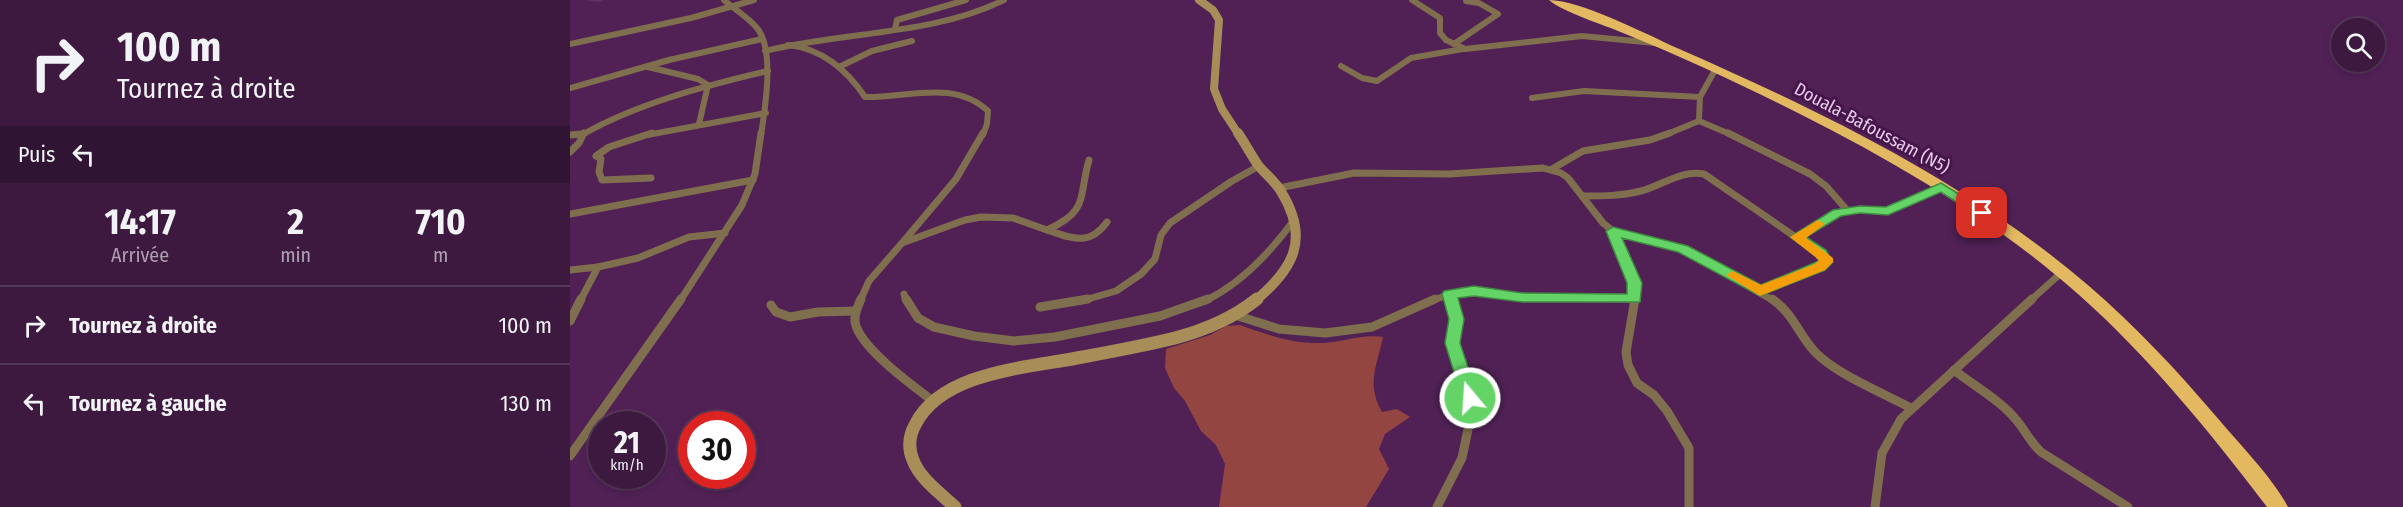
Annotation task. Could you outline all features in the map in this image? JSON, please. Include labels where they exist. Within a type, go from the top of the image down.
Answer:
[{"type":"highway","name":"Douala-Bafoussam (N5)","points":[[1554,0],[1715,70],[1845,133],[1982,213],[2061,273],[2143,346],[2278,507]]},
{"type":"street","points":[[572,452],[643,356],[742,205],[753,180],[766,113],[768,71],[765,51],[758,29],[724,0]]},
{"type":"street","points":[[570,44],[681,20],[754,0]]},
{"type":"street","points":[[895,29],[897,20],[966,0]]},
{"type":"street","points":[[765,51],[788,45],[968,16],[1004,0]]},
{"type":"street","points":[[955,507],[923,476],[913,460],[909,445],[912,429],[933,401],[947,391],[978,377],[1194,332],[1235,315],[1262,296],[1280,279],[1292,263],[1296,248],[1294,220],[1279,188],[1259,166],[1220,105],[1212,79],[1221,28],[1218,14],[1199,0]]},
{"type":"street","points":[[1412,0],[1440,18],[1440,33],[1465,49]]},
{"type":"street","points":[[1454,44],[1498,15],[1479,3],[1466,1]]},
{"type":"street","points":[[1341,66],[1360,78],[1377,81],[1411,58],[1465,49],[1582,36],[1655,43]]},
{"type":"street","points":[[570,88],[762,39]]},
{"type":"street","points":[[839,67],[872,51],[912,41]]},
{"type":"street","points":[[788,45],[806,46],[839,67],[865,97],[884,98],[946,92],[975,99],[988,111],[985,135],[978,149],[926,217],[869,281],[856,311],[855,322],[871,349],[886,365],[933,401]]},
{"type":"street","points":[[646,67],[698,79],[708,85]]},
{"type":"street","points":[[1699,121],[1700,97],[1715,70]]},
{"type":"street","points":[[570,135],[582,134],[619,117],[708,85],[768,71]]},
{"type":"street","points":[[699,124],[708,85]]},
{"type":"street","points":[[1532,98],[1584,91],[1700,97]]},
{"type":"street","points":[[651,178],[602,180],[599,172],[601,159],[596,156],[606,148],[640,136],[766,113]]},
{"type":"street","points":[[1552,169],[1583,151],[1650,140],[1687,128],[1699,121]]},
{"type":"street","points":[[1699,121],[1745,140],[1810,174],[1826,186],[1847,210]]},
{"type":"street","points":[[570,152],[579,143],[582,134]]},
{"type":"street","points":[[1047,230],[1073,216],[1079,209],[1083,199],[1085,174],[1089,160]]},
{"type":"street","points":[[1040,307],[1096,298],[1127,284],[1152,264],[1157,255],[1162,232],[1172,221],[1232,179],[1259,166]]},
{"type":"street","points":[[1279,188],[1354,173],[1449,174],[1552,169],[1568,178],[1603,223],[1613,231],[1683,249],[1760,291],[1786,309],[1814,351],[1827,363],[1911,408]]},
{"type":"street","points":[[1584,196],[1621,195],[1642,191],[1683,174],[1697,171],[1704,174],[1821,253],[1826,262],[1820,267],[1760,291]]},
{"type":"street","points":[[570,214],[753,180]]},
{"type":"street","points":[[1797,237],[1838,213],[1847,210],[1888,211],[1941,187]]},
{"type":"street","points":[[902,243],[957,222],[981,217],[1013,218],[1062,237],[1077,240],[1100,232],[1107,222]]},
{"type":"street","points":[[904,294],[906,302],[917,317],[924,323],[940,328],[1010,341],[1058,336],[1180,310],[1211,298],[1238,281],[1263,259],[1282,239],[1294,220]]},
{"type":"street","points":[[1613,231],[1635,283],[1635,299],[1626,352],[1628,366],[1637,383],[1654,395],[1667,411],[1689,448],[1691,460],[1689,507]]},
{"type":"street","points":[[570,270],[598,267],[647,256],[672,242],[725,232]]},
{"type":"street","points":[[570,321],[598,267]]},
{"type":"street","points":[[1875,507],[1880,457],[1892,429],[1911,408],[2061,273]]},
{"type":"street","points":[[1235,315],[1292,332],[1338,332],[1386,322],[1449,294],[1474,291],[1522,298],[1635,299]]},
{"type":"street","points":[[1437,507],[1462,458],[1470,420],[1470,398],[1452,343],[1457,319],[1449,294]]},
{"type":"street","points":[[771,305],[776,312],[790,317],[818,312],[856,311]]},
{"type":"street","points":[[1954,370],[2009,413],[2018,422],[2029,441],[2041,452],[2128,507]]},
{"type":"shaded area","points":[[1240,325],[1281,338],[1312,343],[1383,337],[1374,375],[1377,402],[1382,412],[1397,409],[1410,417],[1385,434],[1379,449],[1389,469],[1366,507],[1219,507],[1225,464],[1216,445],[1201,431],[1185,401],[1174,388],[1165,368],[1166,349],[1210,335],[1226,326]]},
{"type":"slow traffic","points":[[1733,275],[1760,291],[1820,267],[1826,262],[1826,258],[1797,237],[1818,224]]},
{"type":"route","points":[[1470,398],[1452,343],[1457,319],[1449,294],[1461,291],[1485,291],[1522,298],[1561,296],[1613,300],[1635,299],[1635,283],[1613,231],[1683,249],[1760,291],[1820,267],[1826,262],[1826,258],[1821,253],[1797,237],[1838,213],[1860,209],[1888,211],[1941,187],[1982,213]]}]
